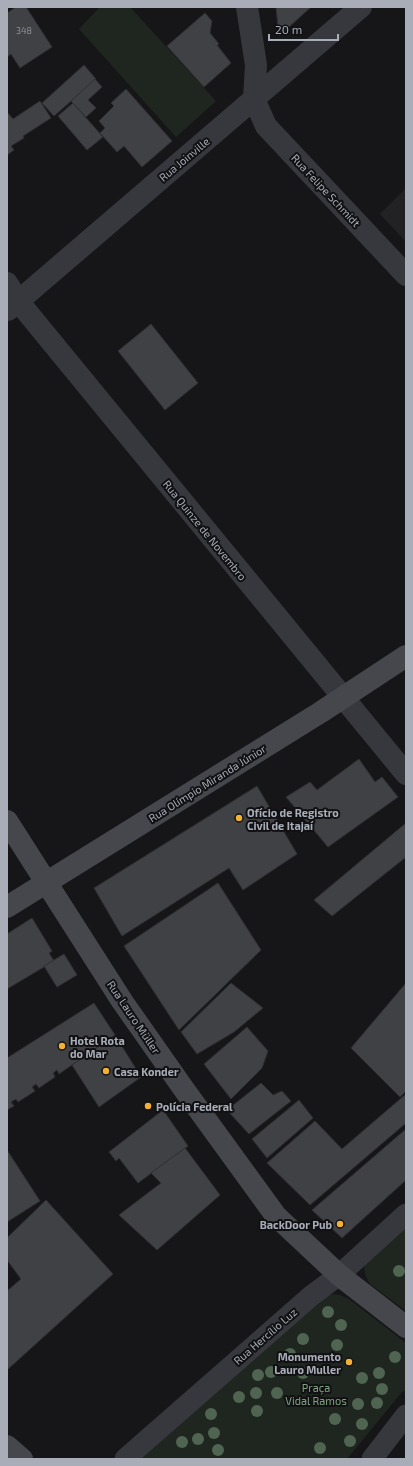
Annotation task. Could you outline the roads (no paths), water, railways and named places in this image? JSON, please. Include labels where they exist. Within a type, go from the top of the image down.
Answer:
[{"type":"main road","name":"Rua Olímpio Miranda Júnior","points":[[7,907],[406,656]]},
{"type":"main road","name":"Rua Lauro Müller","points":[[7,821],[45,883],[122,1001],[276,1216],[339,1275],[406,1328]]},
{"type":"main road","points":[[7,1446],[22,1459]]},
{"type":"street","points":[[247,7],[256,64],[254,99]]},
{"type":"street","name":"Rua Joinville","points":[[11,298],[254,99],[361,7]]},
{"type":"street","name":"Rua Felipe Schmidt","points":[[254,99],[266,126],[406,275]]},
{"type":"street","name":"Rua Quinze de Novembro","points":[[11,298],[406,774]]},
{"type":"street","name":"Rua Hercílio Luz","points":[[125,1459],[311,1296],[339,1275],[406,1214]]},
{"type":"street","points":[[372,1459],[406,1415]]},
{"type":"place","name":"Ofício de Registro Civil de Itajaí","points":[[239,818]]},
{"type":"place","name":"Hotel Rota do Mar","points":[[62,1046]]},
{"type":"place","name":"Casa Konder","points":[[106,1071]]},
{"type":"place","name":"Polícia Federal","points":[[148,1106]]},
{"type":"place","name":"BackDoor Pub","points":[[340,1224]]},
{"type":"place","name":"Monumento Lauro Muller","points":[[349,1362]]},
{"type":"park label","name":"Praça Vidal Ramos","points":[[316,1393]]}]
